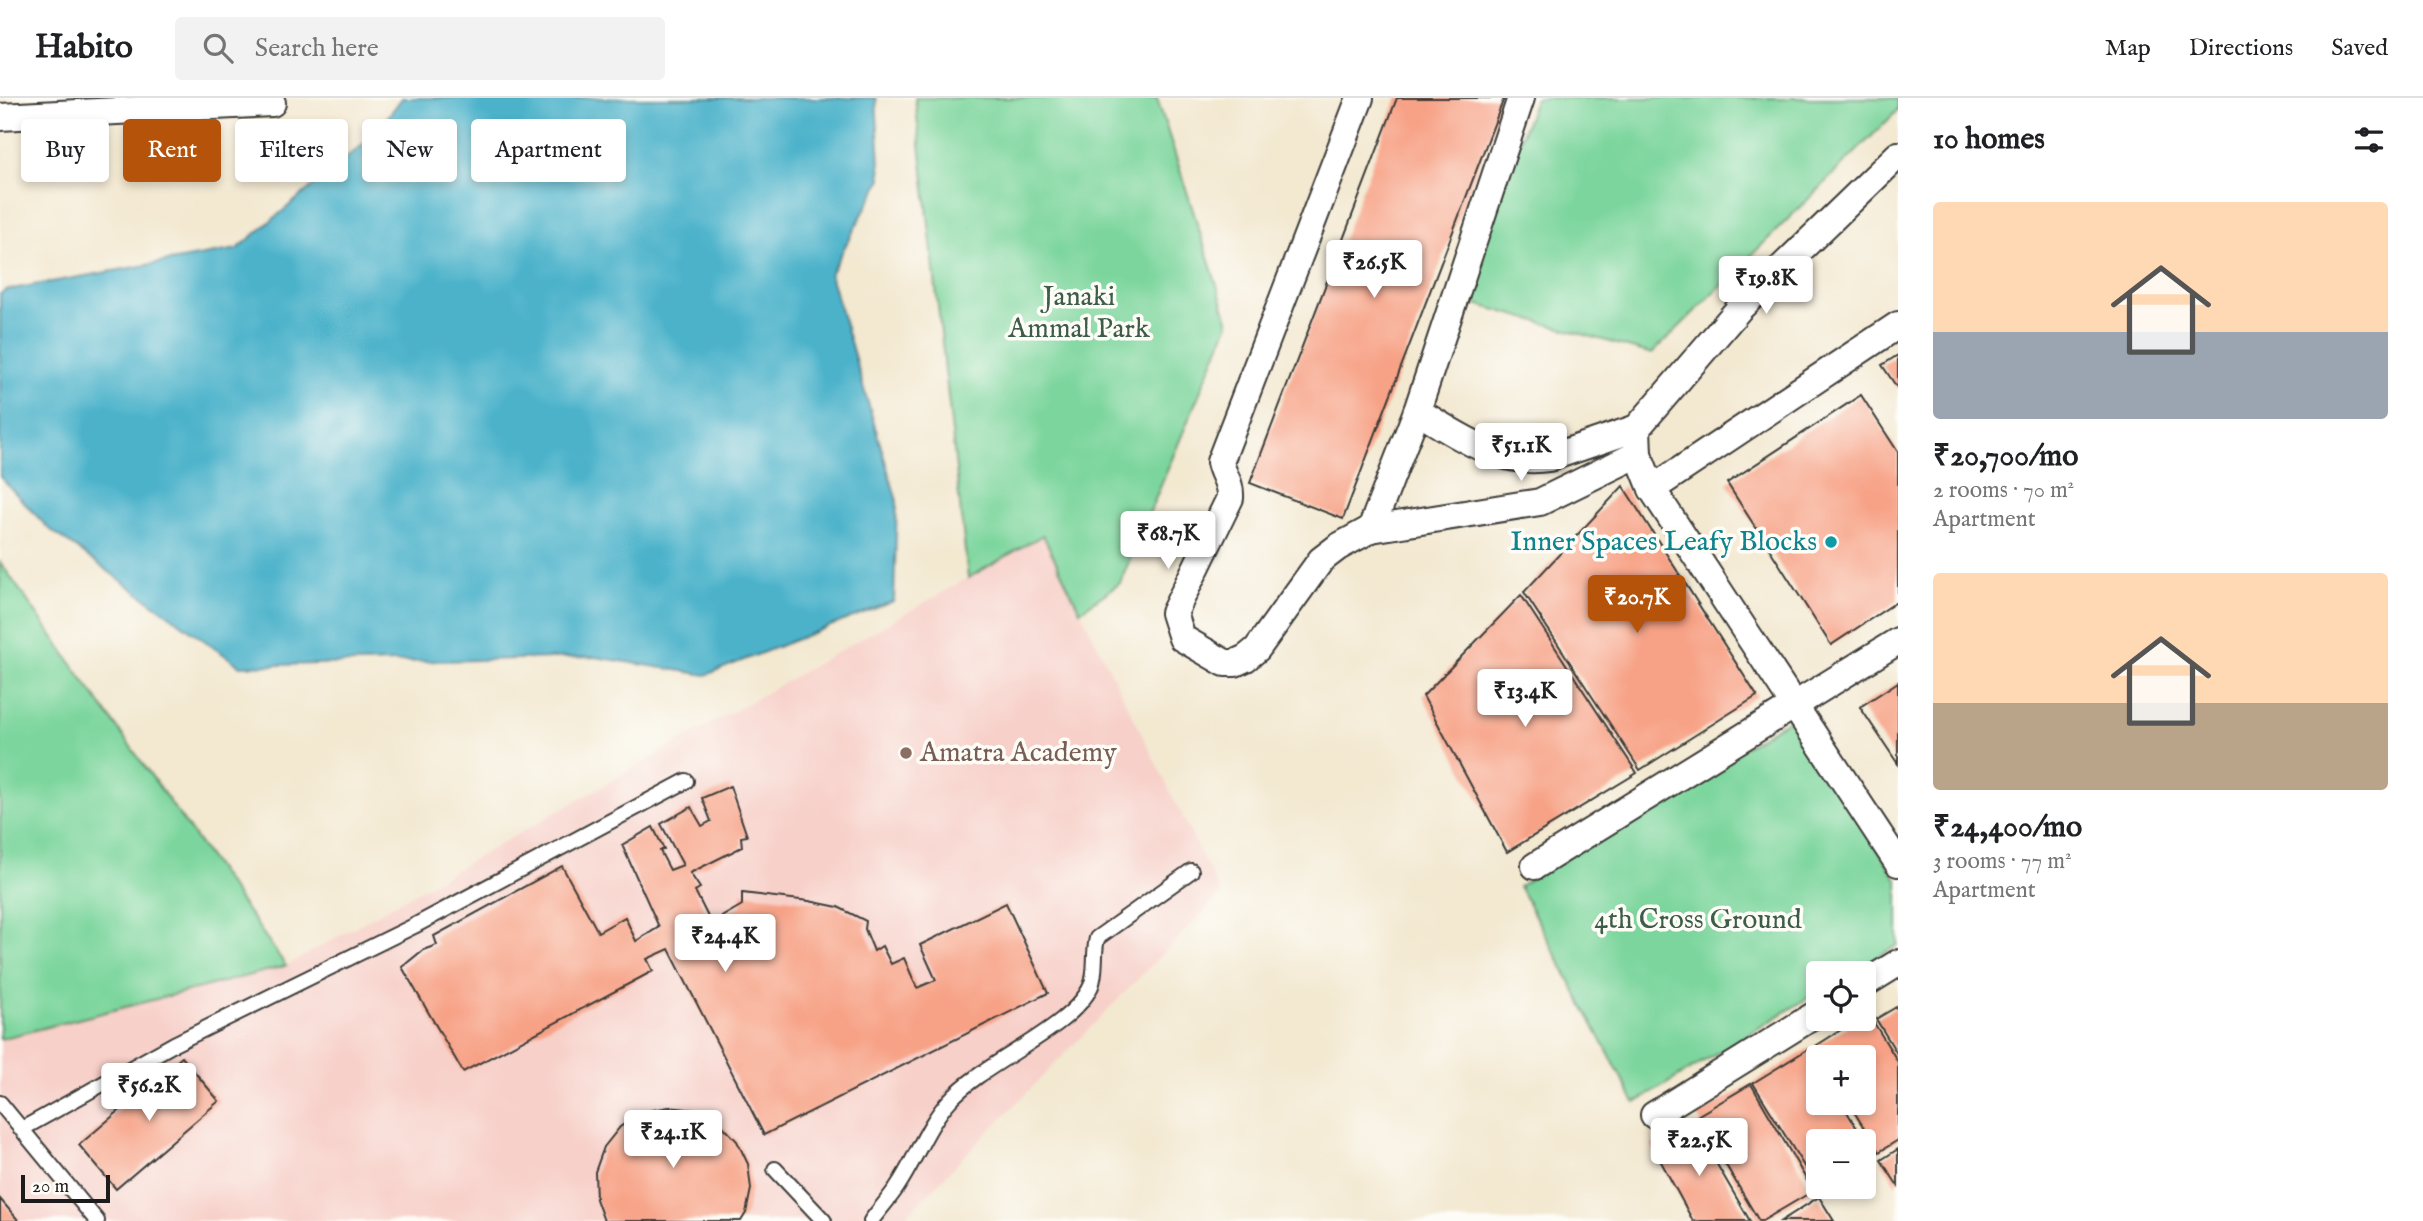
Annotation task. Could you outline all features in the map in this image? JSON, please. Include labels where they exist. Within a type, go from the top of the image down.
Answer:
[{"type":"street","points":[[1360,98],[1220,462],[1230,486],[1230,498],[1174,612],[1182,638],[1224,663],[1235,663],[1257,649],[1321,560],[1371,528],[1540,502],[1637,454]]},
{"type":"street","points":[[1371,528],[1417,411],[1521,98]]},
{"type":"street","points":[[0,117],[272,103]]},
{"type":"street","points":[[1417,411],[1477,447],[1501,455],[1536,460],[1637,428],[1739,309],[1898,155]]},
{"type":"street","points":[[1652,489],[1898,325]]},
{"type":"street","points":[[1637,428],[1637,454],[1652,489],[1898,863]]},
{"type":"street","points":[[1535,866],[1898,641]]},
{"type":"street","points":[[1876,977],[1898,963]]},
{"type":"street","points":[[1654,1115],[1806,1020]]},
{"type":"lane","points":[[22,1129],[174,1044],[414,926],[686,781]]},
{"type":"lane","points":[[870,1221],[897,1187],[935,1119],[950,1099],[978,1074],[1039,1036],[1073,1010],[1084,997],[1094,972],[1097,938],[1191,871]]},
{"type":"lane","points":[[0,1103],[97,1221]]},
{"type":"lane","points":[[775,1169],[824,1221]]},
{"type":"shaded area","name":"Amatra Academy","points":[[1043,535],[1221,894],[901,1221],[0,1221],[0,1039],[286,966]]},
{"type":"green space","name":"Janaki Ammal Park","points":[[915,98],[1157,98],[1229,323],[1120,583],[1080,611],[1043,535],[968,578]]},
{"type":"green space","points":[[1536,98],[1898,98],[1898,110],[1652,354],[1458,299]]},
{"type":"green space","points":[[0,562],[286,966],[0,1039]]},
{"type":"green space","name":"4th Cross Ground","points":[[1793,717],[1898,881],[1898,945],[1871,961],[1806,961],[1806,999],[1635,1103],[1519,886]]},
{"type":"water","points":[[402,98],[876,98],[881,180],[830,274],[897,501],[894,601],[706,675],[595,657],[240,666],[48,528],[0,477],[0,294],[6,290],[237,249],[318,182],[348,182],[348,157],[362,145],[362,182],[457,182],[457,119],[386,119]]},
{"type":"building","points":[[1397,98],[1504,98],[1343,519],[1250,483]]},
{"type":"building","points":[[1898,355],[1898,389],[1882,365]]},
{"type":"building","name":"Inner Spaces Leafy Blocks","points":[[1861,395],[1898,452],[1898,601],[1831,645],[1727,483]]},
{"type":"building","points":[[1623,486],[1757,696],[1640,770],[1524,592]]},
{"type":"building","points":[[1521,595],[1637,773],[1507,852],[1423,696]]},
{"type":"building","points":[[1898,682],[1898,764],[1860,707]]},
{"type":"building","points":[[730,786],[747,836],[741,837],[742,847],[690,873],[700,888],[695,891],[711,923],[742,905],[742,893],[838,907],[866,921],[865,929],[874,951],[882,946],[891,964],[904,958],[917,988],[936,980],[920,945],[1006,903],[1048,993],[764,1135],[669,949],[647,959],[653,971],[463,1072],[402,967],[423,950],[437,945],[434,936],[562,866],[598,932],[625,917],[636,941],[659,927],[622,845],[653,827],[664,849],[660,851],[670,870],[683,865],[661,824],[691,807],[702,826],[711,821],[702,798]]},
{"type":"building","points":[[1898,1006],[1898,1055],[1876,1019]]},
{"type":"building","points":[[1876,1026],[1898,1062],[1898,1140],[1879,1152],[1876,1147],[1876,1129],[1865,1129],[1856,1115],[1876,1115],[1876,1045],[1817,1045],[1839,1031],[1876,1031]]},
{"type":"building","points":[[1806,1050],[1806,1115],[1849,1115],[1857,1129],[1806,1129],[1806,1169],[1753,1083]]},
{"type":"building","points":[[182,1057],[219,1101],[116,1189],[79,1145]]},
{"type":"building","points":[[1751,1084],[1806,1179],[1806,1195],[1759,1221],[1697,1116]]},
{"type":"building","points":[[669,1107],[695,1110],[719,1122],[737,1141],[748,1164],[751,1189],[746,1213],[741,1221],[604,1221],[596,1199],[595,1172],[604,1147],[620,1127],[643,1112]]},
{"type":"building","points":[[1694,1125],[1750,1221],[1693,1221],[1652,1145]]},
{"type":"building","points":[[1898,1149],[1898,1186],[1881,1160]]},
{"type":"building","points":[[0,1199],[19,1221],[0,1221]]},
{"type":"building","points":[[1816,1199],[1820,1199],[1834,1221],[1781,1221]]},
{"type":"place","name":"Inner Spaces Leafy Blocks","points":[[1831,542]]},
{"type":"place","name":"Amatra Academy","points":[[906,753]]}]
